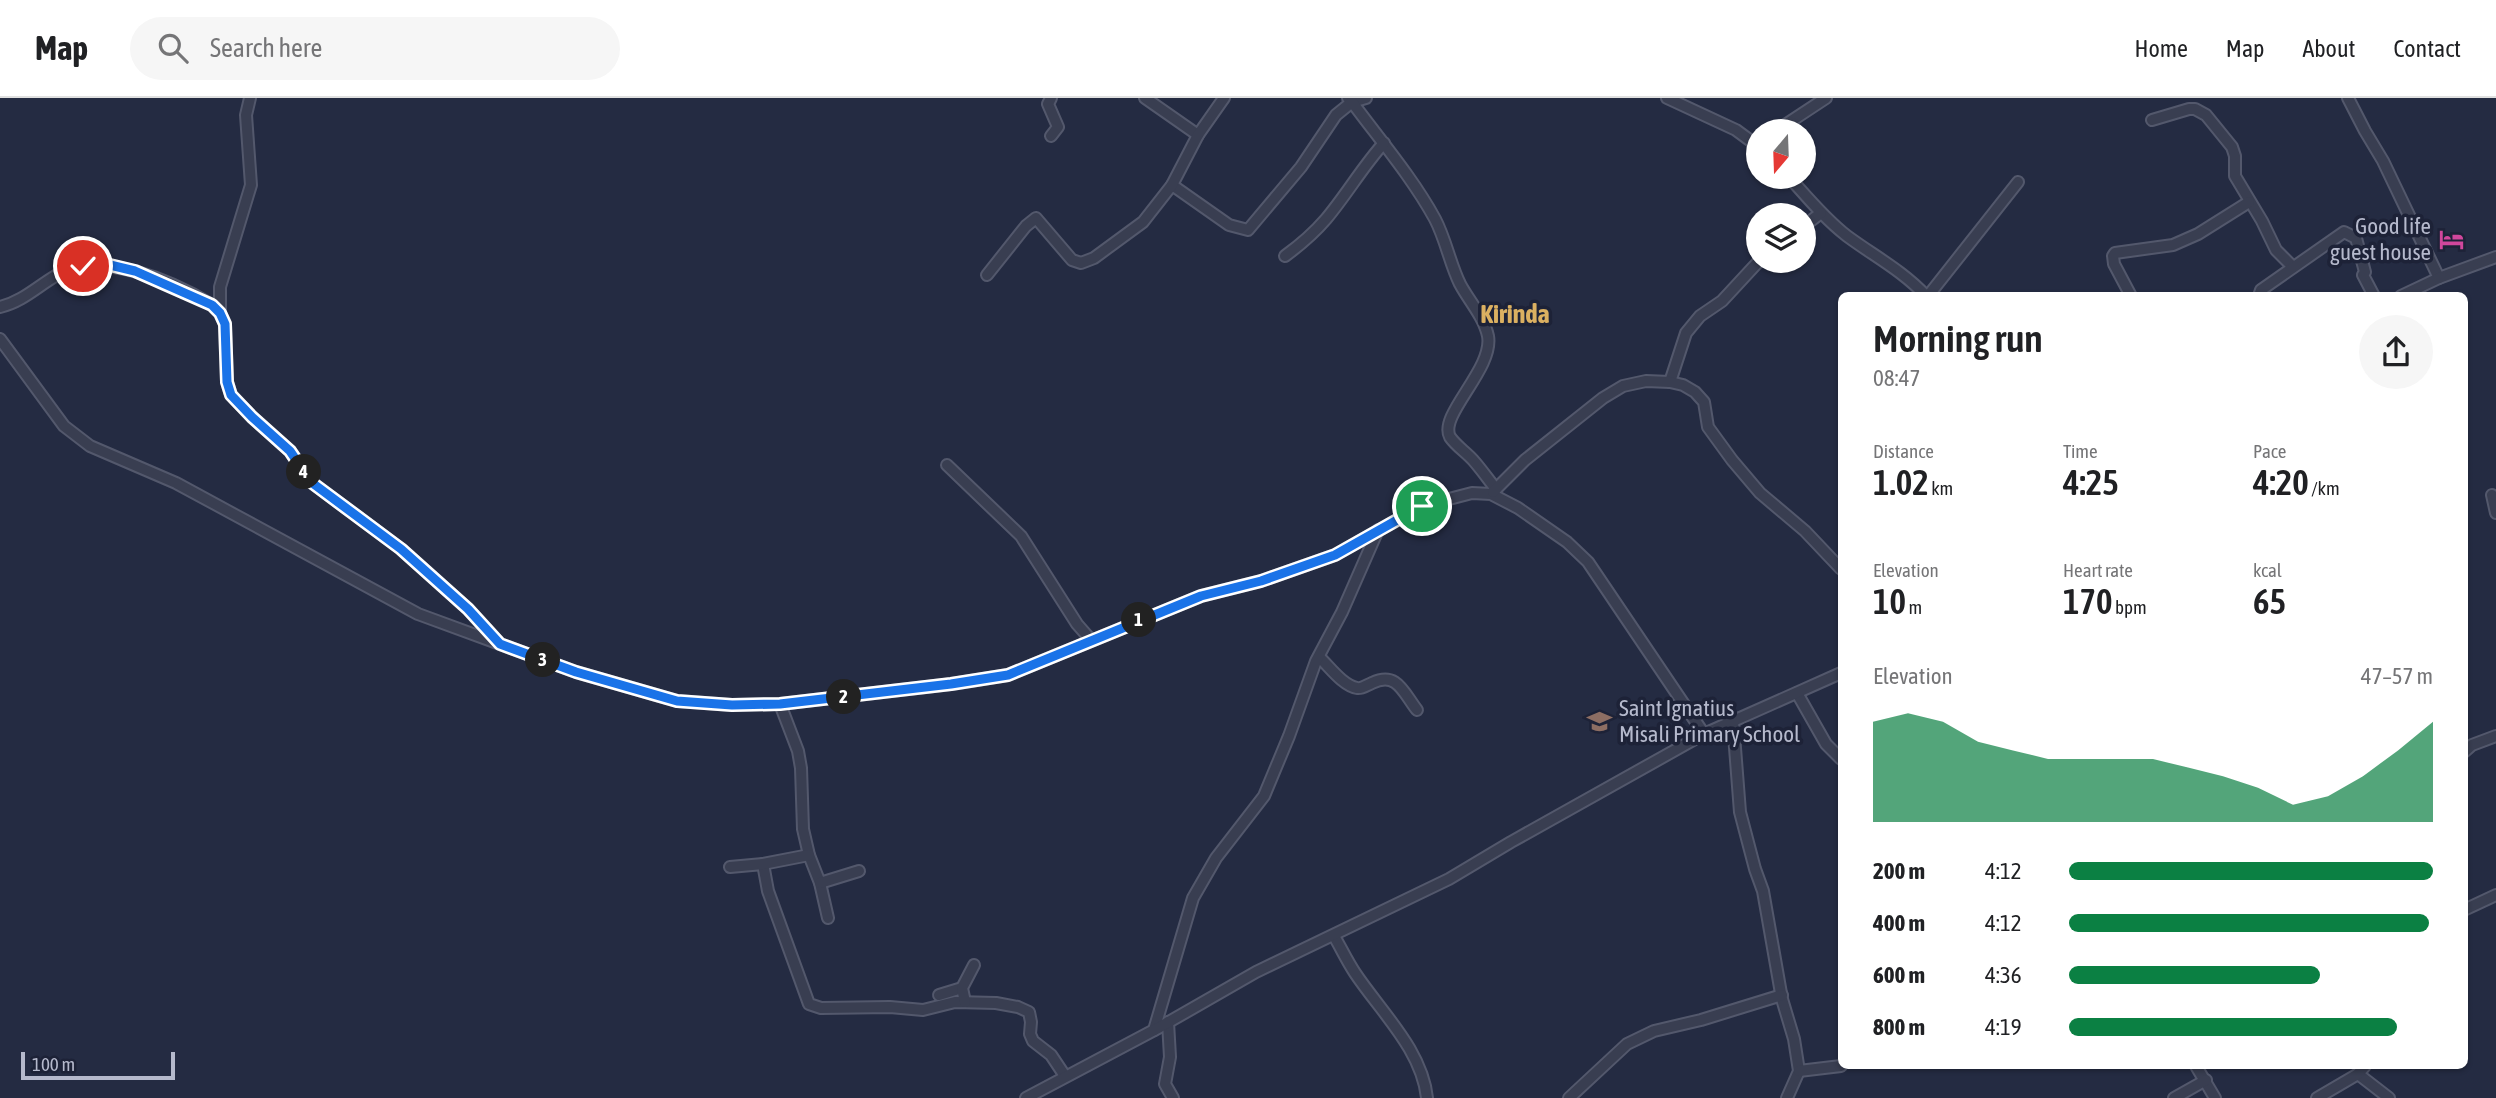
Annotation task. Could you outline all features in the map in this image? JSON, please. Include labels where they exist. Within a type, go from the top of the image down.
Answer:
[{"type":"street","points":[[250,98],[246,115],[251,185],[220,287],[220,313],[227,335],[227,382],[231,395],[290,451],[311,482],[401,549],[468,609],[500,644]]},
{"type":"street","points":[[1051,98],[1048,104],[1058,127],[1051,135]]},
{"type":"street","points":[[1145,98],[1198,135]]},
{"type":"street","points":[[987,275],[1026,226],[1036,218],[1072,260],[1081,263],[1094,258],[1143,222],[1172,185],[1198,135],[1224,98]]},
{"type":"street","points":[[1172,185],[1229,225],[1248,230],[1301,167],[1336,115],[1350,100],[1366,98]]},
{"type":"street","points":[[1667,98],[1746,137]]},
{"type":"street","points":[[1794,119],[1826,98]]},
{"type":"street","points":[[2348,98],[2383,161],[2439,278]]},
{"type":"street","points":[[1350,100],[1384,143],[1436,220],[1460,283],[1488,335],[1489,350],[1484,364],[1451,419],[1448,429],[1452,439],[1473,460],[1493,492],[1567,542],[1588,562],[1704,734]]},
{"type":"street","points":[[2152,120],[2189,108],[2196,108],[2206,115],[2234,151],[2235,176],[2276,250],[2293,267]]},
{"type":"street","points":[[1285,256],[1309,238],[1328,217],[1369,159],[1384,143]]},
{"type":"street","points":[[1930,292],[2018,182]]},
{"type":"street","points":[[1800,189],[1845,234],[1912,281],[1923,292]]},
{"type":"street","points":[[2129,292],[2114,264],[2115,253],[2173,245],[2198,234],[2249,202]]},
{"type":"street","points":[[1816,217],[1821,213]]},
{"type":"street","points":[[2260,292],[2344,232],[2356,238],[2365,272],[2363,275],[2372,292]]},
{"type":"street","points":[[2409,292],[2496,257]]},
{"type":"street","points":[[0,307],[34,292],[58,274],[83,266],[110,265],[135,271],[202,299],[220,313]]},
{"type":"street","points":[[1670,382],[1686,333],[1700,316],[1722,301],[1748,273]]},
{"type":"street","points":[[0,339],[64,426],[90,446],[176,483],[418,614],[576,672],[677,701],[732,705],[780,704],[1008,675],[1201,596],[1261,581],[1335,555],[1422,506],[1472,493],[1493,492],[1525,460],[1603,398],[1623,386],[1646,381],[1670,382],[1695,392],[1704,402],[1709,427],[1732,460],[1760,493],[1805,531],[1838,566]]},
{"type":"street","points":[[947,465],[1021,536],[1077,624],[1091,640]]},
{"type":"street","points":[[2492,495],[2496,513]]},
{"type":"street","points":[[1154,1030],[1193,898],[1216,858],[1264,796],[1319,657],[1378,530]]},
{"type":"street","points":[[1319,657],[1354,687],[1359,688],[1382,678],[1390,678],[1417,710]]},
{"type":"street","points":[[1026,1098],[1256,972],[1449,878],[1704,734],[1838,674]]},
{"type":"street","points":[[1797,693],[1826,744],[1838,756]]},
{"type":"street","points":[[780,704],[798,751],[803,829],[828,918]]},
{"type":"street","points":[[1733,722],[1738,801],[1763,891],[1799,1071],[1787,1098]]},
{"type":"street","points":[[2468,749],[2496,736]]},
{"type":"street","points":[[730,867],[809,855]]},
{"type":"street","points":[[763,864],[768,891],[809,1004],[821,1008],[890,1007],[923,1010],[955,1002],[996,1003],[1018,1007],[1029,1012],[1033,1041],[1051,1055],[1065,1076]]},
{"type":"street","points":[[820,883],[859,871]]},
{"type":"street","points":[[2468,908],[2496,895]]},
{"type":"street","points":[[1334,936],[1354,972],[1412,1052],[1426,1085],[1427,1098]]},
{"type":"street","points":[[965,1002],[962,988],[974,965]]},
{"type":"street","points":[[939,995],[962,988]]},
{"type":"street","points":[[1569,1098],[1627,1044],[1654,1031],[1782,995]]},
{"type":"street","points":[[1168,1021],[1170,1057],[1165,1084],[1172,1098]]},
{"type":"street","points":[[1799,1071],[1838,1066]]},
{"type":"street","points":[[2198,1069],[2215,1098]]},
{"type":"street","points":[[2318,1098],[2362,1070],[2389,1098]]},
{"type":"street","points":[[2174,1098],[2206,1080]]},
{"type":"place","name":"Good life guest house","points":[[2451,239]]},
{"type":"place","name":"Saint Ignatius Misali Primary School","points":[[1599,721]]},
{"type":"district","name":"Kirinda","points":[[1515,314]]},
{"type":"route","points":[[83,266],[110,265],[135,271],[212,305],[225,324],[227,382],[231,395],[290,451],[311,482],[401,549],[468,609],[500,644],[576,672],[677,701],[732,705],[780,704],[1008,675],[1201,596],[1261,581],[1335,555],[1422,506]]}]
